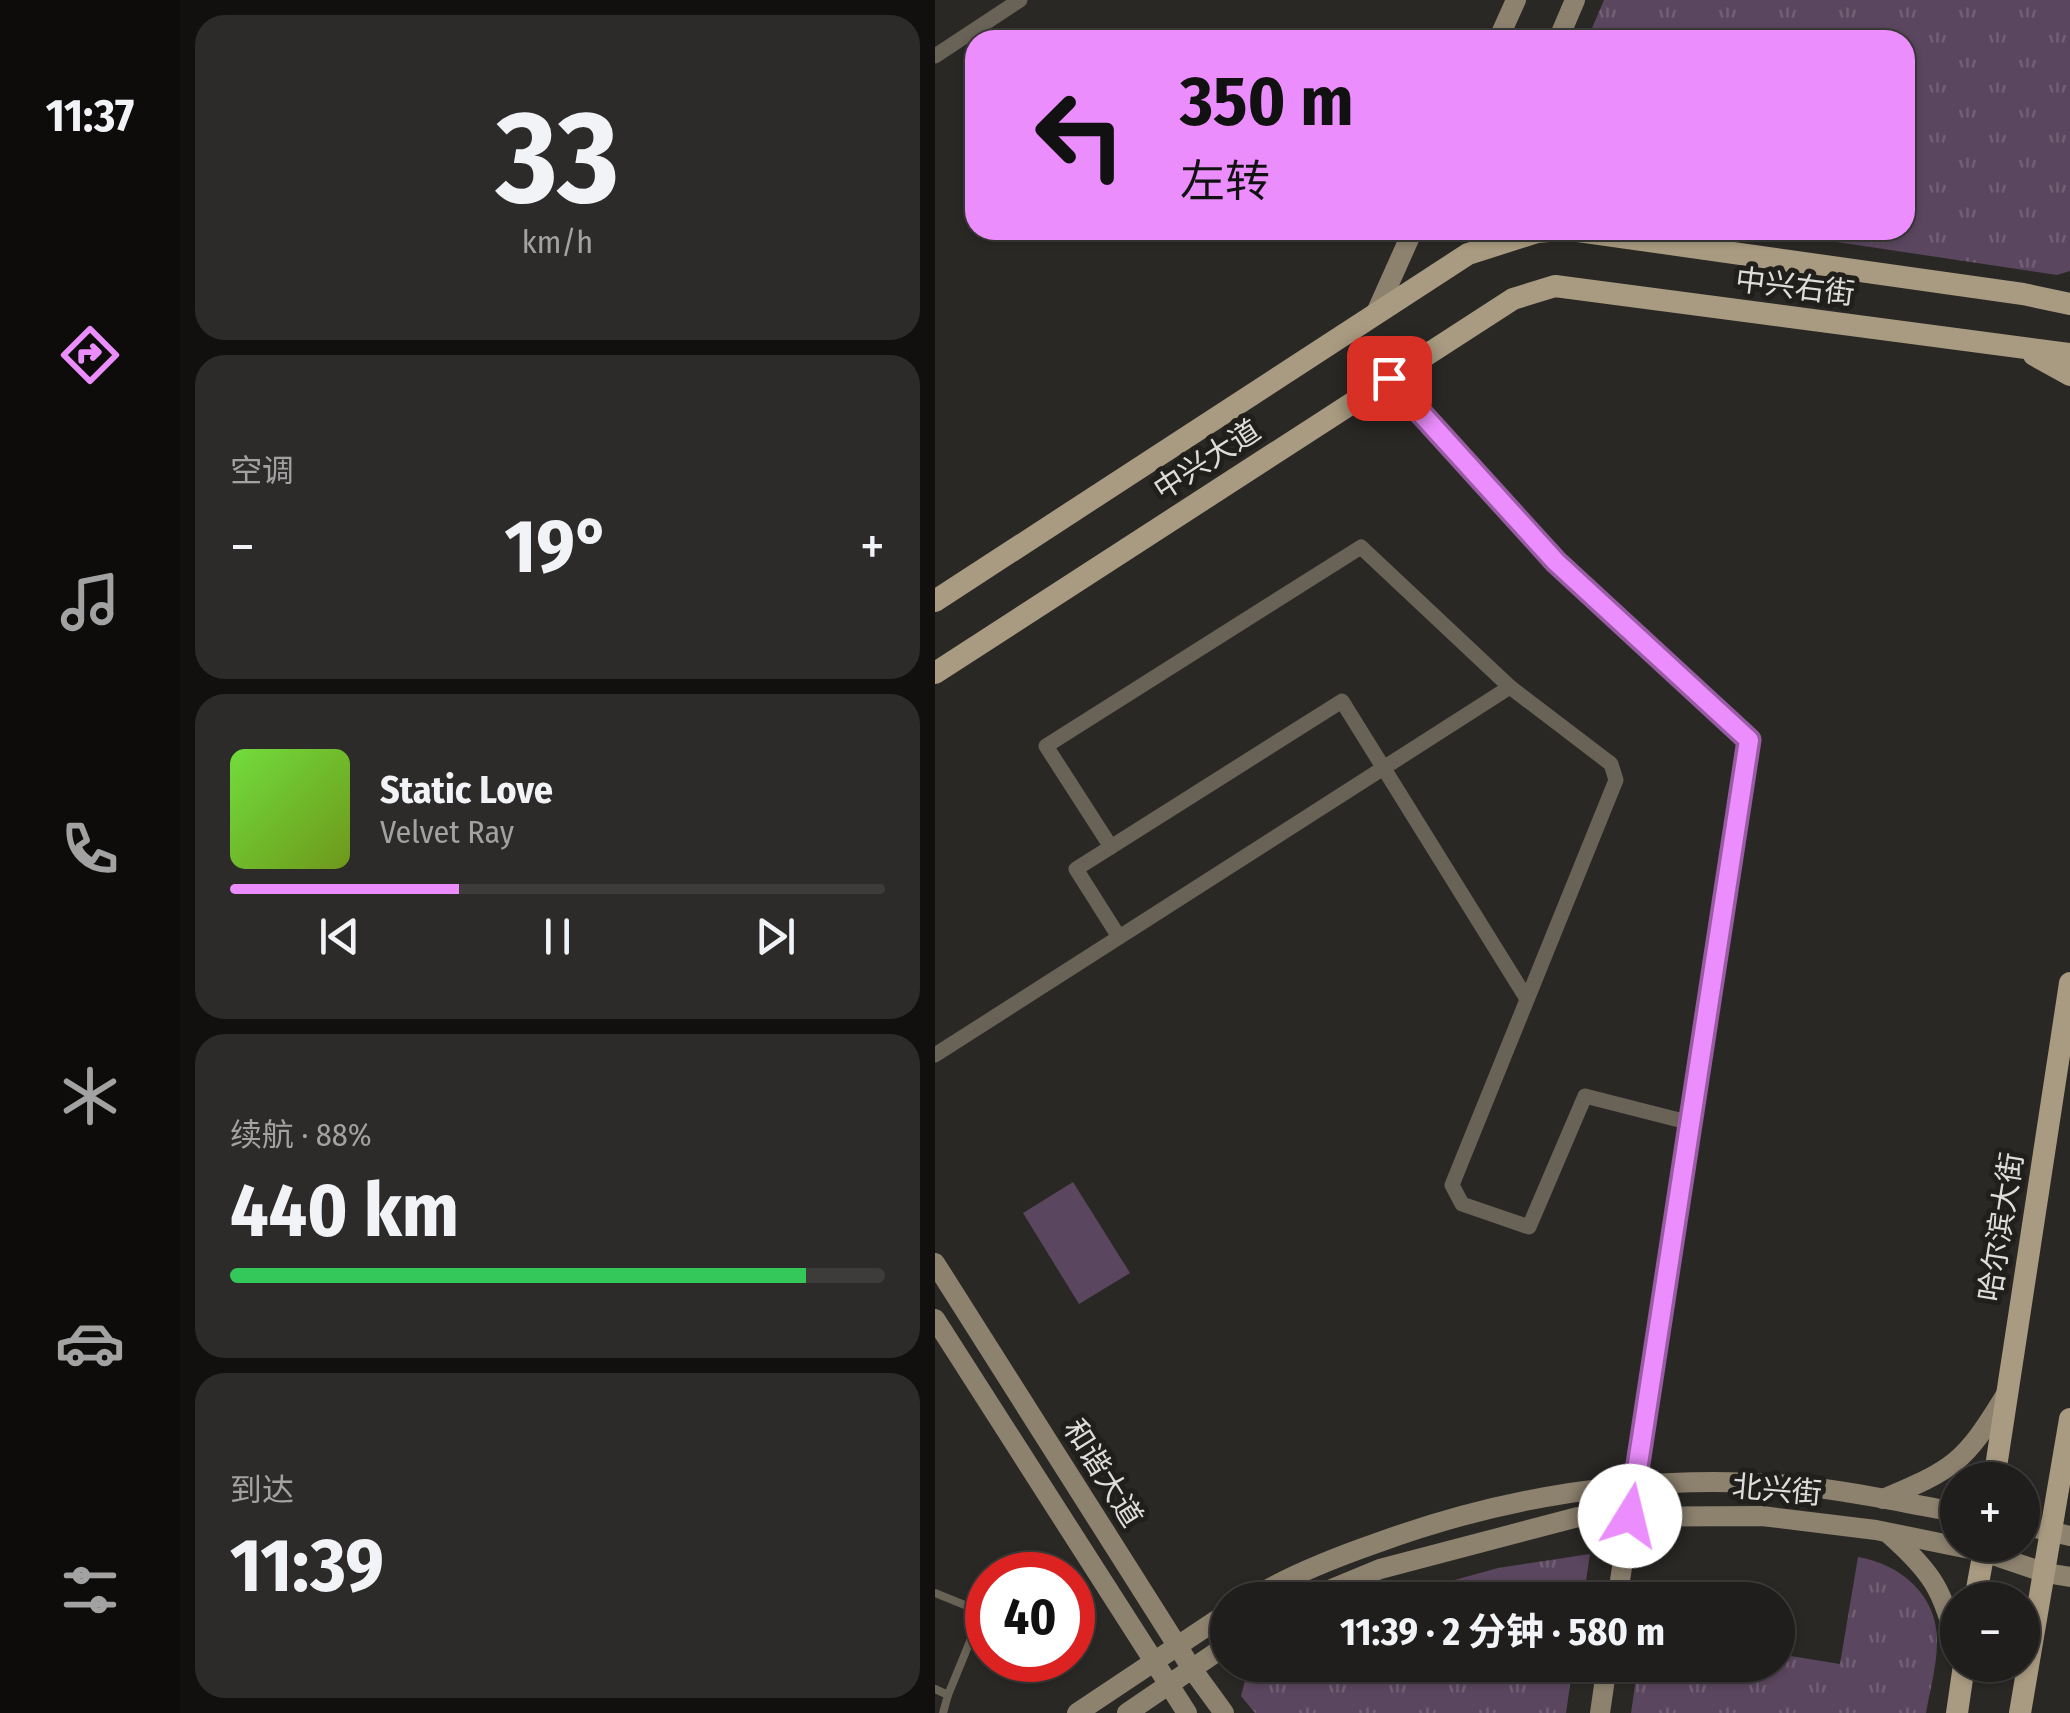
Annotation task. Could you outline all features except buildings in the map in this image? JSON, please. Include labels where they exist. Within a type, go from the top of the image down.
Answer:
[{"type":"main road","points":[[1502,30],[1515,0]]},
{"type":"main road","points":[[1562,30],[1575,0]]},
{"type":"main road","points":[[1375,316],[1409,240]]},
{"type":"main road","name":"中兴大道","points":[[935,600],[1468,254],[1512,240]]},
{"type":"main road","name":"中兴右街","points":[[1656,240],[2070,304]]},
{"type":"main road","name":"中兴右街","points":[[1513,299],[1555,286],[2070,354]]},
{"type":"main road","points":[[2023,294],[2070,286]]},
{"type":"main road","name":"中兴大道","points":[[935,673],[1513,299]]},
{"type":"main road","points":[[2017,347],[2070,376]]},
{"type":"main road","points":[[1389,378],[1556,562],[1749,740],[1620,1582]]},
{"type":"main road","name":"哈尔滨大街","points":[[1996,1462],[2070,983]]},
{"type":"main road","name":"和谐大道","points":[[935,1263],[1223,1713]]},
{"type":"main road","name":"和谐大道","points":[[935,1319],[1187,1713]]},
{"type":"main road","points":[[1883,1499],[1950,1469],[1975,1445],[2005,1395]]},
{"type":"main road","points":[[2020,1713],[2046,1573],[2061,1534],[2070,1419]]},
{"type":"main road","name":"北兴街","points":[[1285,1582],[1325,1562],[1407,1532],[1543,1495],[1713,1482],[1778,1484],[1940,1509]]},
{"type":"main road","name":"北兴街","points":[[1349,1582],[1459,1546],[1577,1517],[1762,1516],[1940,1541]]},
{"type":"main road","points":[[1887,1533],[1931,1574],[1940,1591]]},
{"type":"main road","name":"北兴街","points":[[2019,1562],[2070,1577]]},
{"type":"main road","points":[[1077,1713],[1210,1625]]},
{"type":"main road","points":[[1127,1713],[1210,1656]]},
{"type":"main road","points":[[1600,1713],[1605,1682]]},
{"type":"main road","points":[[1957,1713],[1961,1682]]},
{"type":"street","points":[[974,30],[1019,0]]},
{"type":"street","points":[[935,56],[965,36]]},
{"type":"street","points":[[1111,847],[1045,746],[1361,547],[1510,687],[1611,764],[1616,780],[1452,1185],[1462,1204],[1529,1228],[1585,1096],[1691,1123]]},
{"type":"street","points":[[935,1055],[1510,687]]},
{"type":"street","points":[[1119,937],[1076,869],[1342,701],[1527,999]]},
{"type":"lane","points":[[935,1593],[982,1612],[943,1713]]},
{"type":"lane","points":[[935,1689],[949,1695]]},
{"type":"green space","points":[[1604,0],[2070,0],[2070,271],[2057,275],[1824,240],[1915,240],[1915,30],[1591,30]]},
{"type":"green space","points":[[1073,1182],[1130,1273],[1079,1304],[1023,1213]]},
{"type":"green space","points":[[1590,1554],[1586,1582],[1447,1582],[1498,1568]]},
{"type":"green space","points":[[1858,1557],[1902,1575],[1924,1596],[1931,1610],[1937,1651],[1926,1713],[1631,1713],[1636,1682],[1795,1682],[1795,1657],[1840,1664]]},
{"type":"green space","points":[[1245,1682],[1571,1682],[1566,1713],[1255,1713],[1241,1696]]},
{"type":"route","points":[[1389,378],[1556,562],[1749,740],[1630,1516]]}]
